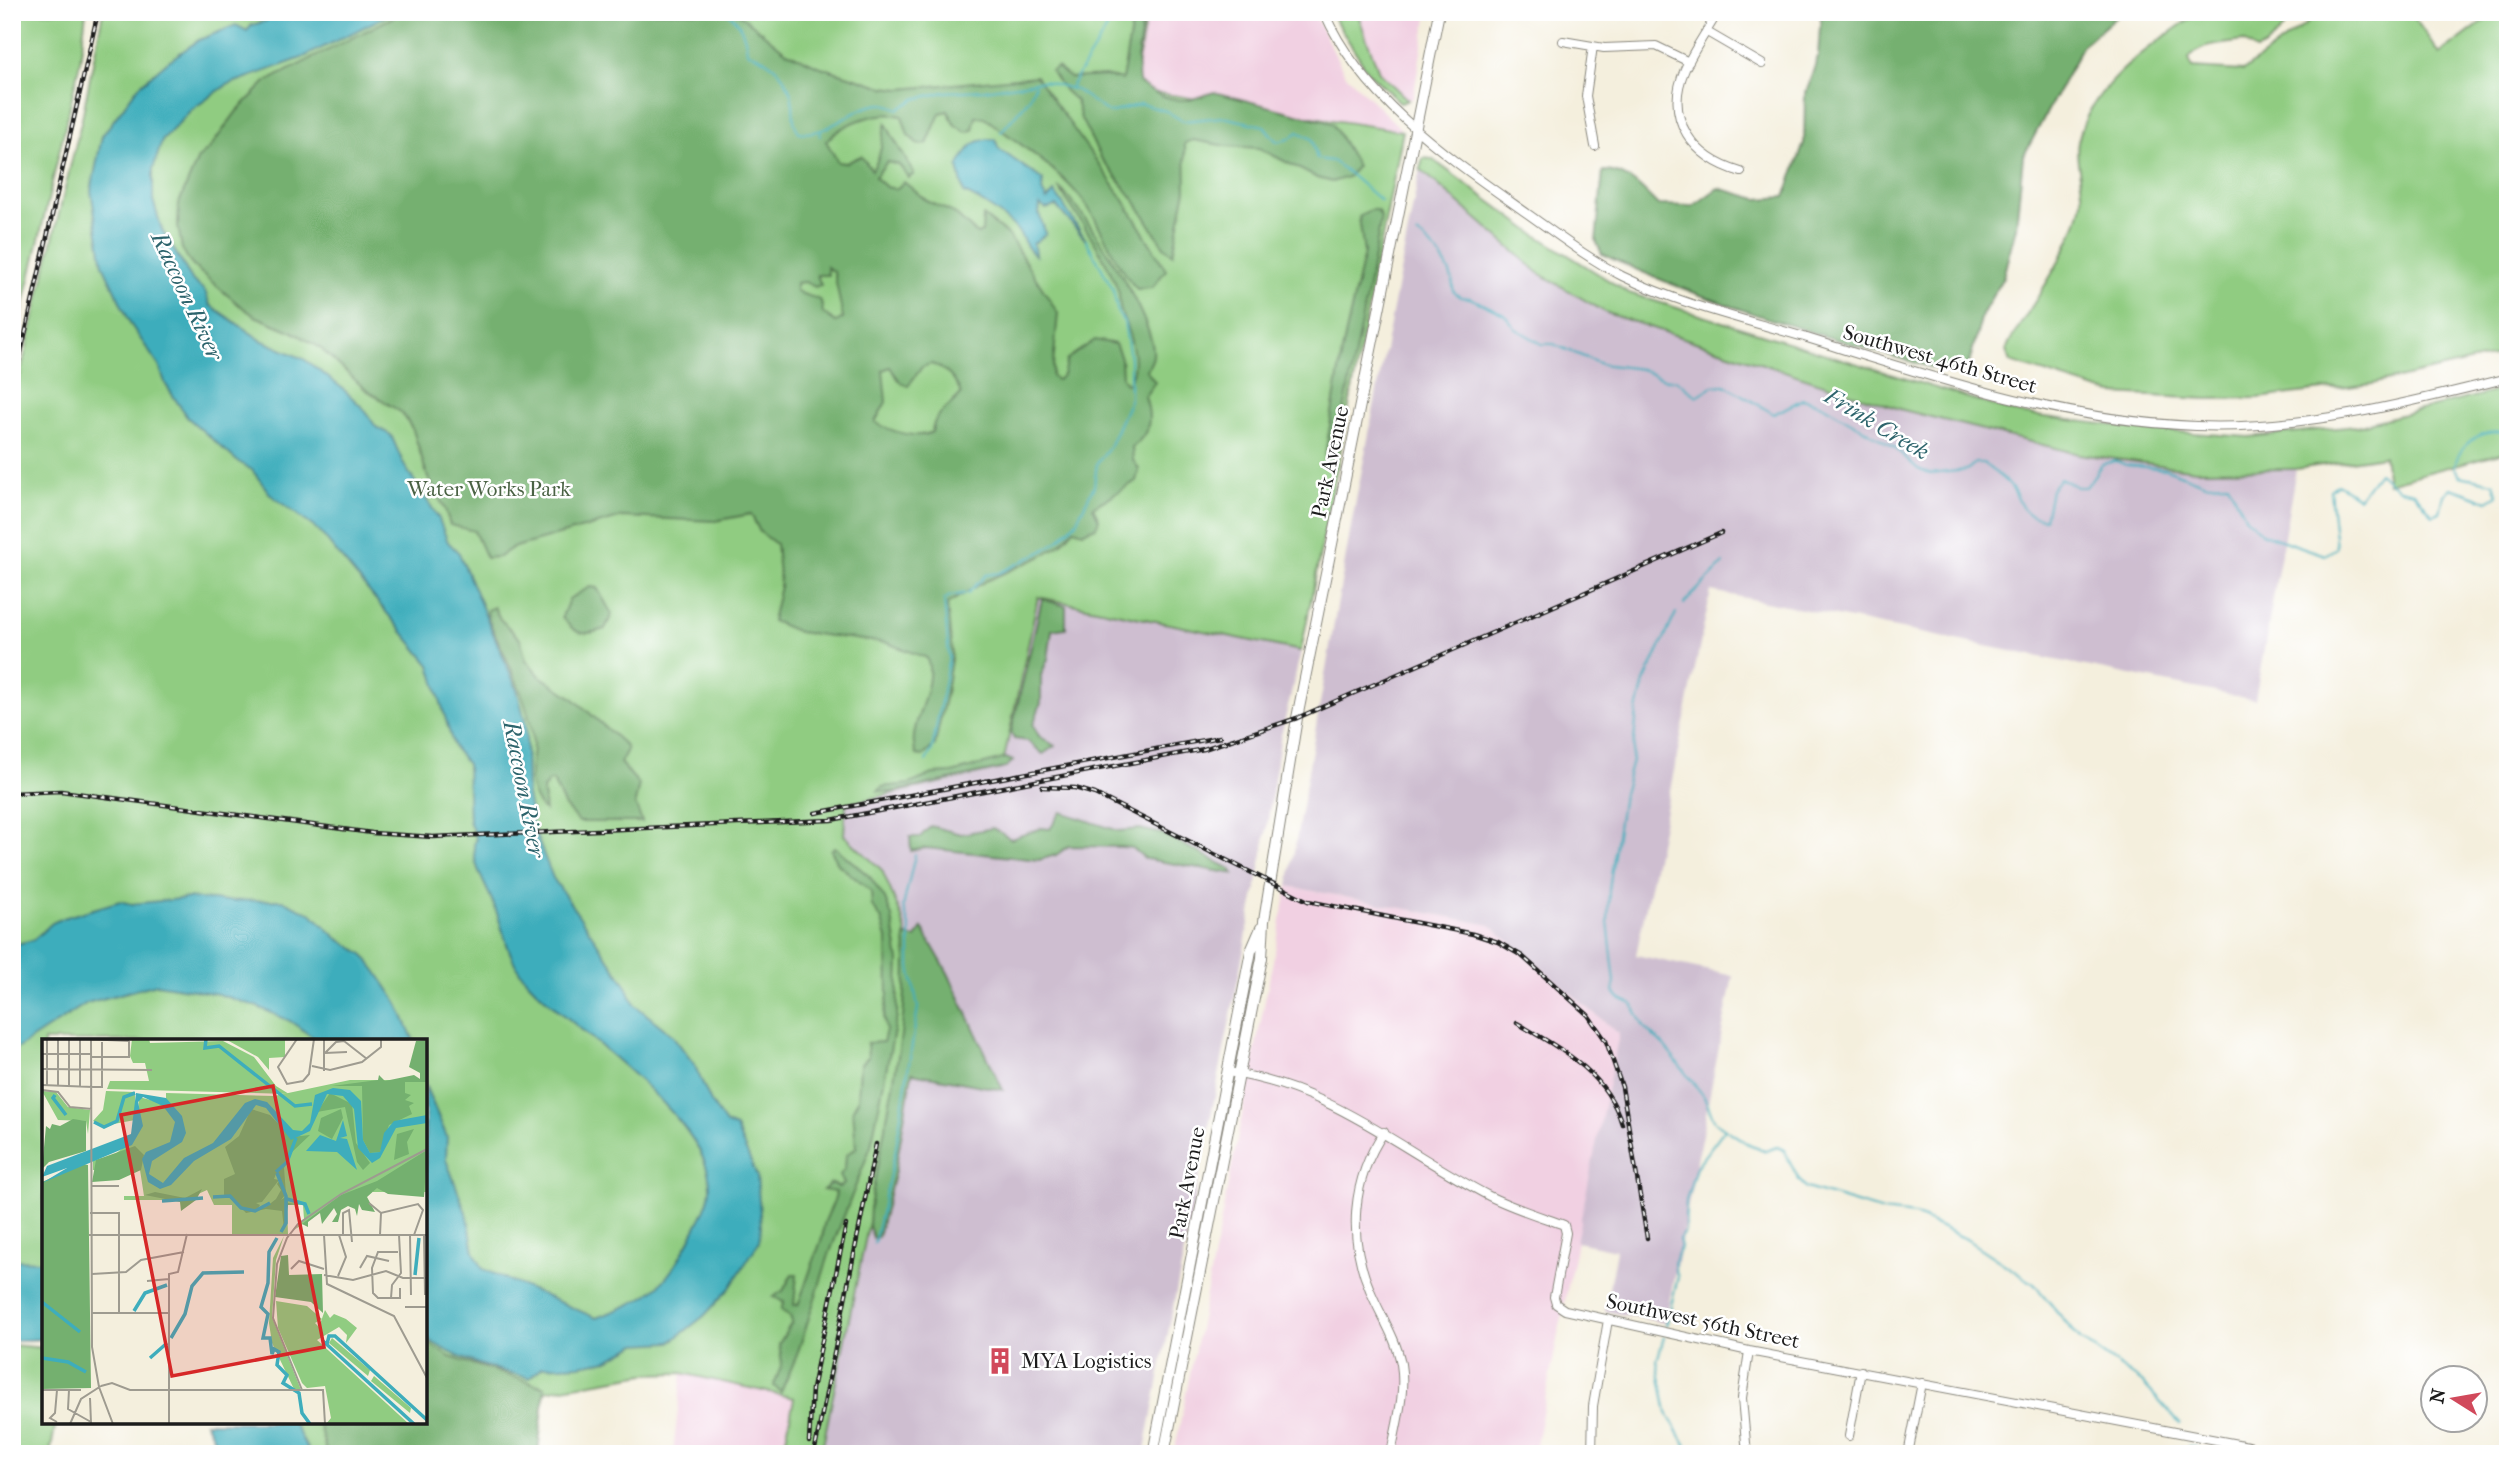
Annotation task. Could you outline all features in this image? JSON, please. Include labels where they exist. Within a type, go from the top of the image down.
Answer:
[{"type":"main road","name":"Park Avenue","points":[[1164,1454],[1262,958],[1264,921],[1297,718],[1439,12]]},
{"type":"main road","name":"Park Avenue","points":[[1153,1454],[1251,951],[1264,921]]},
{"type":"street","name":"Southwest 46th Street","points":[[1324,12],[1359,68],[1416,128],[1465,170],[1579,250],[1624,276],[1690,302],[1820,343],[2057,410],[2163,425],[2283,424],[2348,417],[2508,378]]},
{"type":"street","points":[[1718,12],[1689,62],[1678,99],[1685,133],[1703,155],[1721,166],[1741,172]]},
{"type":"street","points":[[1707,32],[1762,64]]},
{"type":"street","points":[[1563,41],[1616,49],[1656,47],[1689,62]]},
{"type":"street","points":[[1592,46],[1586,96],[1595,146]]},
{"type":"street","name":"Southwest 56th Street","points":[[1228,1072],[1275,1081],[1319,1097],[1384,1132],[1489,1196],[1564,1225],[1556,1304],[1565,1310],[1749,1351],[2290,1454]]},
{"type":"street","points":[[1384,1132],[1371,1150],[1361,1179],[1355,1223],[1364,1275],[1395,1344],[1401,1366],[1402,1391],[1391,1454]]},
{"type":"street","points":[[1592,1454],[1593,1406],[1608,1320]]},
{"type":"street","points":[[1747,1454],[1742,1398],[1749,1351]]},
{"type":"street","points":[[1849,1436],[1861,1371]]},
{"type":"street","points":[[1908,1454],[1922,1383]]},
{"type":"shaded area","points":[[1147,12],[1313,12],[1345,74],[1403,131],[1133,89]]},
{"type":"shaded area","points":[[1357,12],[1428,12],[1413,98],[1408,100],[1379,72]]},
{"type":"shaded area","points":[[1420,169],[1540,274],[1607,313],[1903,410],[2079,454],[2196,469],[2296,469],[2255,700],[1711,591],[1636,955],[1733,976],[1665,1323],[1605,1311],[1616,1250],[1576,1242],[1619,1034],[1490,925],[1288,886],[1352,521]]},
{"type":"shaded area","points":[[1038,597],[1301,651],[1280,740],[1263,853],[1144,1454],[821,1454],[908,1033],[882,870],[844,835],[846,804],[1002,769]]},
{"type":"shaded area","points":[[1288,886],[1490,925],[1619,1034],[1534,1454],[1174,1454]]},
{"type":"shaded area","points":[[682,1373],[794,1398],[783,1454],[673,1454]]},
{"type":"green space","points":[[12,12],[86,12],[80,62],[12,356]]},
{"type":"green space","name":"Water Works Park","points":[[103,12],[1147,12],[1133,89],[1403,131],[1301,651],[1038,597],[1002,769],[846,804],[844,835],[882,870],[901,915],[913,957],[908,1033],[821,1454],[783,1454],[794,1398],[682,1373],[645,1374],[545,1391],[533,1454],[292,1454],[272,1424],[427,1424],[427,1039],[42,1039],[42,1280],[12,1278],[12,408],[82,118]]},
{"type":"green space","points":[[403,12],[737,12],[785,51],[818,66],[884,87],[901,89],[1036,76],[1122,197],[1166,270],[1152,288],[1137,289],[1129,280],[1077,193],[1039,158],[985,118],[976,116],[973,130],[966,132],[955,125],[948,111],[940,113],[927,144],[919,145],[908,135],[902,116],[882,115],[851,124],[826,141],[838,162],[846,163],[861,156],[872,170],[880,154],[886,123],[914,174],[909,178],[899,165],[887,162],[875,177],[886,187],[896,189],[904,182],[927,201],[954,213],[977,234],[982,232],[983,216],[1009,236],[1058,313],[1052,377],[1057,380],[1063,375],[1067,359],[1095,340],[1115,344],[1121,358],[1122,378],[1127,384],[1134,367],[1134,358],[1120,309],[1118,290],[1099,250],[1058,187],[1070,199],[1117,267],[1144,319],[1151,340],[1153,357],[1146,370],[1155,382],[1145,396],[1149,411],[1146,431],[1132,447],[1133,460],[1139,469],[1136,481],[1093,507],[1099,519],[1096,527],[1083,532],[1074,529],[1061,544],[1040,557],[986,581],[947,604],[952,653],[946,693],[935,745],[923,756],[916,755],[914,743],[928,682],[927,658],[887,643],[798,632],[772,621],[780,586],[776,544],[760,532],[751,514],[715,521],[623,517],[512,548],[499,557],[486,558],[474,531],[450,525],[445,509],[428,478],[413,430],[402,413],[365,389],[319,347],[291,331],[255,316],[238,304],[192,265],[182,249],[178,226],[179,203],[198,158],[209,149],[237,111],[267,81]],"holes":[[[827,267],[834,272],[843,318],[836,322],[823,313],[821,301],[796,290],[796,283],[805,282],[815,287],[821,285],[817,275],[828,275]],[[931,364],[949,375],[961,394],[935,420],[932,432],[918,435],[903,433],[875,422],[886,402],[883,370],[890,367],[901,383],[908,386],[922,367]]]},
{"type":"green space","points":[[1134,12],[1144,12],[1137,60],[1139,83],[1161,96],[1179,100],[1189,100],[1214,92],[1332,123],[1357,166],[1348,177],[1332,182],[1317,178],[1259,148],[1193,140],[1185,143],[1186,190],[1173,254],[1164,247],[1136,202],[1101,158],[1081,119],[1076,101],[1051,71],[1057,67],[1070,78],[1105,76],[1122,80]]},
{"type":"green space","points":[[1330,12],[1357,12],[1379,72],[1408,100],[1401,103],[1369,73]]},
{"type":"green space","points":[[1821,12],[2122,12],[2083,45],[2023,157],[2016,227],[2003,277],[1982,315],[1969,364],[1953,374],[1775,321],[1687,290],[1602,254],[1596,241],[1603,171],[1627,178],[1658,205],[1693,206],[1718,188],[1758,199],[1785,197],[1804,143],[1805,96],[1818,56]]},
{"type":"green space","points":[[2199,12],[2292,12],[2277,35],[2262,48],[2256,50],[2243,41],[2221,44],[2206,47],[2189,59],[2192,68],[2243,71],[2322,12],[2410,12],[2440,54],[2496,12],[2508,12],[2508,353],[2372,384],[2259,398],[2207,399],[2112,394],[2010,362],[2006,351],[2009,343],[2062,255],[2078,218],[2082,194],[2077,149],[2085,121],[2096,101],[2126,67]]},
{"type":"green space","points":[[1423,158],[1432,159],[1533,233],[1629,293],[2020,414],[2152,430],[2249,437],[2356,426],[2508,388],[2508,451],[2388,483],[2384,456],[2296,469],[2196,470],[2079,454],[1903,410],[1607,313],[1540,274],[1420,169]]},
{"type":"green space","points":[[1371,210],[1377,210],[1381,217],[1378,236],[1335,457],[1330,462],[1324,462],[1343,346],[1364,253],[1359,217]]},
{"type":"green space","points":[[590,587],[597,588],[612,614],[605,629],[581,633],[562,617],[569,599]]},
{"type":"green space","points":[[1042,599],[1066,606],[1066,628],[1052,630],[1048,659],[1041,675],[1041,703],[1033,725],[1039,736],[1055,746],[1043,754],[1028,741],[1014,739],[1011,733]]},
{"type":"green space","points":[[494,607],[500,619],[520,639],[526,660],[540,676],[573,698],[625,745],[627,750],[620,763],[639,784],[635,803],[642,822],[579,822],[565,807],[553,781],[549,781],[543,789],[545,812],[540,806],[530,780],[533,741],[530,724],[519,686],[488,619],[487,610]]},
{"type":"green space","points":[[1006,758],[1013,761],[1005,768],[891,792],[878,791],[882,787],[910,784],[933,774],[952,773]]},
{"type":"green space","points":[[1061,812],[1119,831],[1140,829],[1163,834],[1231,869],[1234,874],[1146,859],[1132,848],[1122,847],[1069,846],[1056,855],[1039,860],[926,848],[911,851],[910,837],[920,837],[931,826],[961,834],[993,828],[1011,839],[1042,828],[1050,829]]},
{"type":"green space","points":[[835,847],[870,877],[885,899],[892,917],[899,961],[897,1016],[871,1146],[829,1255],[797,1355],[781,1392],[774,1386],[782,1363],[779,1344],[792,1322],[790,1316],[781,1310],[784,1301],[773,1297],[783,1291],[792,1274],[797,1274],[794,1305],[798,1305],[835,1197],[836,1192],[823,1190],[831,1183],[839,1187],[844,1184],[840,1175],[845,1168],[846,1155],[856,1148],[853,1109],[858,1100],[860,1065],[868,1057],[867,1043],[883,1042],[886,1030],[884,1018],[888,995],[887,938],[881,918],[872,906],[871,891],[838,864],[831,850]]},
{"type":"green space","points":[[922,928],[948,973],[1003,1090],[912,1073],[895,1171],[878,1237],[873,1238],[869,1226],[870,1207],[901,1038],[906,970],[905,936],[916,938]]},
{"type":"green space","points":[[427,1342],[450,1357],[545,1387],[538,1454],[327,1454],[319,1424],[427,1424]]},
{"type":"green space","points":[[12,1345],[42,1348],[42,1424],[56,1424],[50,1454],[12,1454]]},
{"type":"water","name":"Raccoon River","points":[[268,12],[394,12],[302,58],[227,85],[191,110],[162,141],[153,169],[153,200],[162,230],[193,281],[205,291],[210,305],[261,340],[304,359],[342,388],[364,409],[376,427],[391,435],[404,465],[438,517],[448,542],[459,553],[517,689],[526,725],[527,795],[534,830],[553,878],[625,983],[635,1005],[672,1035],[694,1064],[711,1102],[726,1124],[736,1128],[757,1176],[761,1227],[759,1242],[730,1288],[704,1316],[671,1342],[637,1344],[608,1360],[542,1367],[530,1378],[462,1358],[427,1338],[427,1090],[447,1137],[446,1159],[468,1218],[474,1252],[483,1269],[596,1318],[630,1305],[663,1282],[690,1239],[705,1208],[710,1189],[704,1161],[688,1132],[664,1104],[545,998],[518,969],[475,861],[476,838],[469,821],[467,764],[454,748],[430,665],[319,531],[271,495],[252,470],[237,461],[187,417],[166,385],[159,366],[131,325],[103,265],[91,191],[102,136],[139,86],[167,62],[199,40],[236,25],[247,31],[252,25],[266,21]]},
{"type":"water","points":[[995,139],[999,149],[1043,180],[1042,191],[1047,200],[1054,192],[1086,240],[1056,206],[1046,209],[1040,205],[1039,214],[1046,234],[1033,244],[1036,256],[1010,223],[964,193],[958,167],[972,146],[981,140]]},
{"type":"water","points":[[189,898],[223,901],[282,900],[312,914],[337,938],[363,954],[397,1002],[413,1039],[315,1039],[290,1021],[258,1007],[218,994],[157,984],[87,1003],[12,1052],[12,945],[33,940],[52,923],[63,918],[120,901],[131,904]]},
{"type":"water","points":[[12,1260],[42,1261],[42,1339],[12,1341]]},
{"type":"water","points":[[206,1424],[294,1424],[310,1454],[222,1454]]},
{"type":"waterway","name":"Frink Creek","points":[[725,12],[735,19],[741,29],[747,52],[772,65],[784,78],[791,95],[794,122],[799,132],[821,130],[872,105],[885,104],[899,109],[915,99],[944,92],[984,90],[1043,81],[1076,90],[1109,113],[1141,104],[1166,111],[1183,121],[1223,117],[1264,126],[1277,142],[1289,139],[1298,132],[1312,139],[1317,159],[1332,161],[1381,201]]},
{"type":"waterway","points":[[1070,88],[1117,12]]},
{"type":"waterway","points":[[1001,132],[1029,99],[1035,85]]},
{"type":"waterway","name":"Frink Creek","points":[[820,136],[821,130]]},
{"type":"waterway","name":"Frink Creek","points":[[1417,234],[1442,259],[1451,275],[1453,291],[1460,297],[1470,298],[1504,314],[1516,329],[1542,344],[1553,344],[1601,364],[1641,369],[1664,379],[1676,380],[1697,396],[1713,386],[1725,385],[1774,414],[1803,399],[1822,405],[1894,447],[1918,469],[1930,474],[1967,470],[1975,463],[1983,463],[2015,492],[2025,512],[2045,519],[2051,490],[2060,478],[2077,487],[2086,487],[2102,464],[2116,461],[2126,465],[2166,469],[2206,484],[2228,483],[2246,518],[2263,534],[2325,555],[2336,548],[2330,490],[2338,484],[2359,498],[2378,473],[2399,489],[2414,492],[2433,515],[2440,512],[2444,495],[2451,488],[2488,501],[2498,495],[2494,483],[2460,476],[2454,467],[2462,450],[2474,438],[2489,433],[2508,433]]},
{"type":"waterway","points":[[926,761],[932,750],[949,657],[944,600],[950,596],[968,593],[986,575],[999,573],[1041,552],[1058,541],[1076,522],[1094,486],[1097,463],[1109,447],[1130,400],[1130,358],[1124,322],[1118,314],[1113,289],[1086,240]]},
{"type":"waterway","points":[[1684,604],[1723,564]]},
{"type":"waterway","points":[[1676,613],[1644,682],[1637,710],[1632,761],[1623,794],[1609,890],[1608,922],[1615,982],[1613,991],[1619,998],[1632,1004],[1644,1027],[1664,1046],[1703,1095],[1715,1122],[1751,1146],[1766,1151],[1777,1147],[1784,1150],[1806,1188],[1883,1211],[1915,1215],[1966,1239],[2034,1284],[2080,1339],[2142,1382],[2180,1424]]},
{"type":"waterway","points":[[874,1243],[895,1153],[918,1007],[910,967],[910,929],[903,907],[915,855]]},
{"type":"waterway","points":[[1666,1326],[1678,1277],[1675,1262],[1681,1247],[1679,1239],[1685,1231],[1686,1201],[1696,1167],[1724,1130]]},
{"type":"waterway","points":[[1664,1337],[1657,1361],[1667,1413],[1691,1454]]},
{"type":"waterway","points":[[2188,1446],[2195,1446],[2196,1454]]},
{"type":"railway","points":[[12,392],[98,12]]},
{"type":"railway","points":[[12,793],[61,791],[372,833],[433,837],[831,820],[1204,749],[1297,718],[1721,533]]},
{"type":"railway","points":[[815,813],[1220,737]]},
{"type":"railway","points":[[1042,787],[1075,788],[1095,794],[1308,901],[1473,934],[1498,942],[1522,956],[1588,1015],[1606,1041],[1622,1087],[1647,1238]]},
{"type":"railway","points":[[1517,1023],[1550,1042],[1593,1076],[1615,1106],[1622,1124]]},
{"type":"railway","points":[[814,1454],[876,1144]]},
{"type":"railway","points":[[809,1442],[812,1389],[846,1225]]},
{"type":"place","name":"MYA Logistics","points":[[1000,1361]]}]
